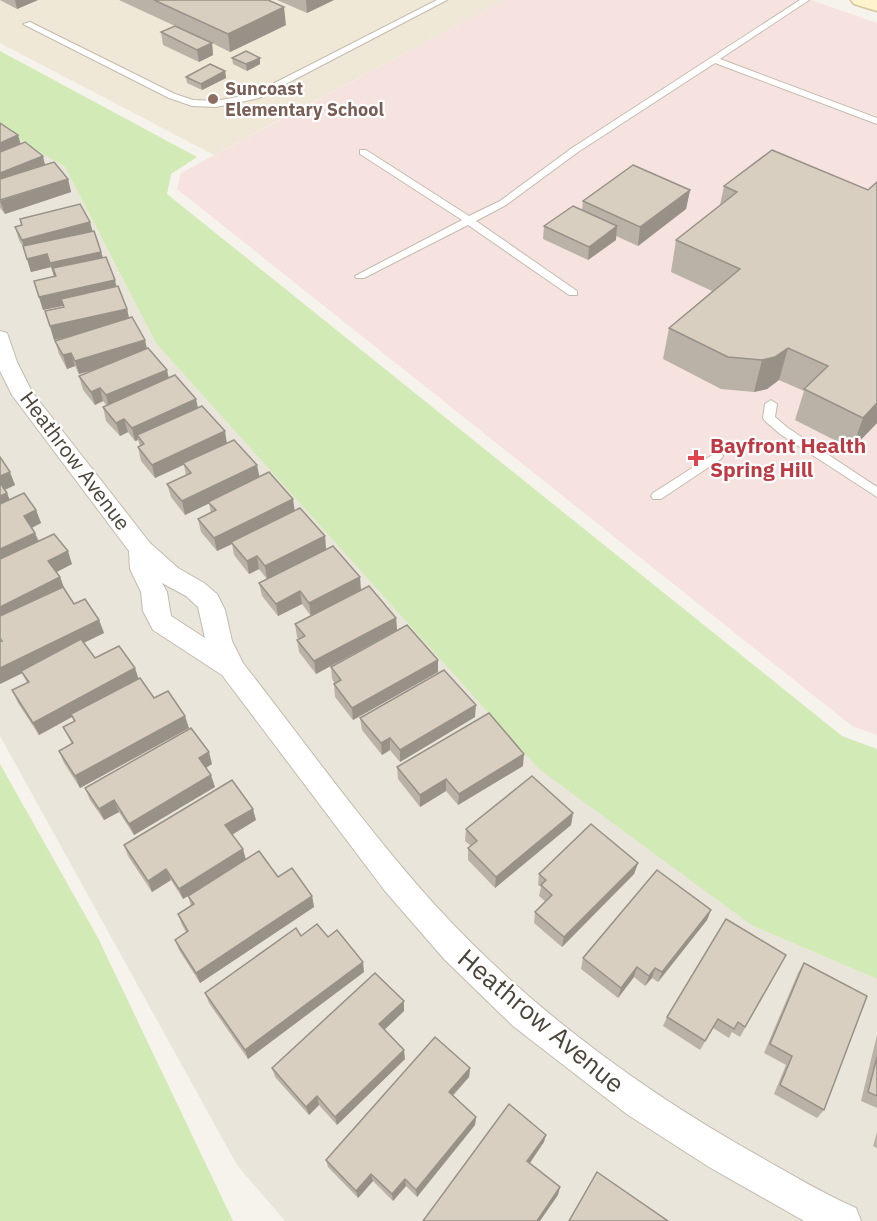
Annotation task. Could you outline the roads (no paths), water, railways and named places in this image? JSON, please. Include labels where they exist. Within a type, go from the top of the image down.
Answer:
[{"type":"street","points":[[861,0],[877,5]]},
{"type":"street","name":"Heathrow Avenue","points":[[0,338],[6,362],[23,395],[141,549],[155,559],[166,573],[195,588],[207,600],[213,611],[220,642],[228,655],[231,667],[393,878],[454,948],[522,1012],[613,1084],[709,1149],[843,1221]]},
{"type":"street","name":"Heathrow Avenue","points":[[141,549],[142,569],[154,592],[156,611],[162,623],[209,656],[231,667]]},
{"type":"lane","points":[[27,24],[172,96],[192,103],[216,104],[256,96],[443,0]]},
{"type":"lane","points":[[360,276],[470,221],[519,192],[575,150],[805,0]]},
{"type":"lane","points":[[713,59],[877,121]]},
{"type":"lane","points":[[363,152],[470,221],[573,292]]},
{"type":"lane","points":[[771,404],[769,418],[784,431],[877,493]]},
{"type":"lane","points":[[657,496],[717,456]]},
{"type":"place","name":"Suncoast Elementary School","points":[[213,99]]},
{"type":"place","name":"Bayfront Health Spring Hill","points":[[696,458]]}]
